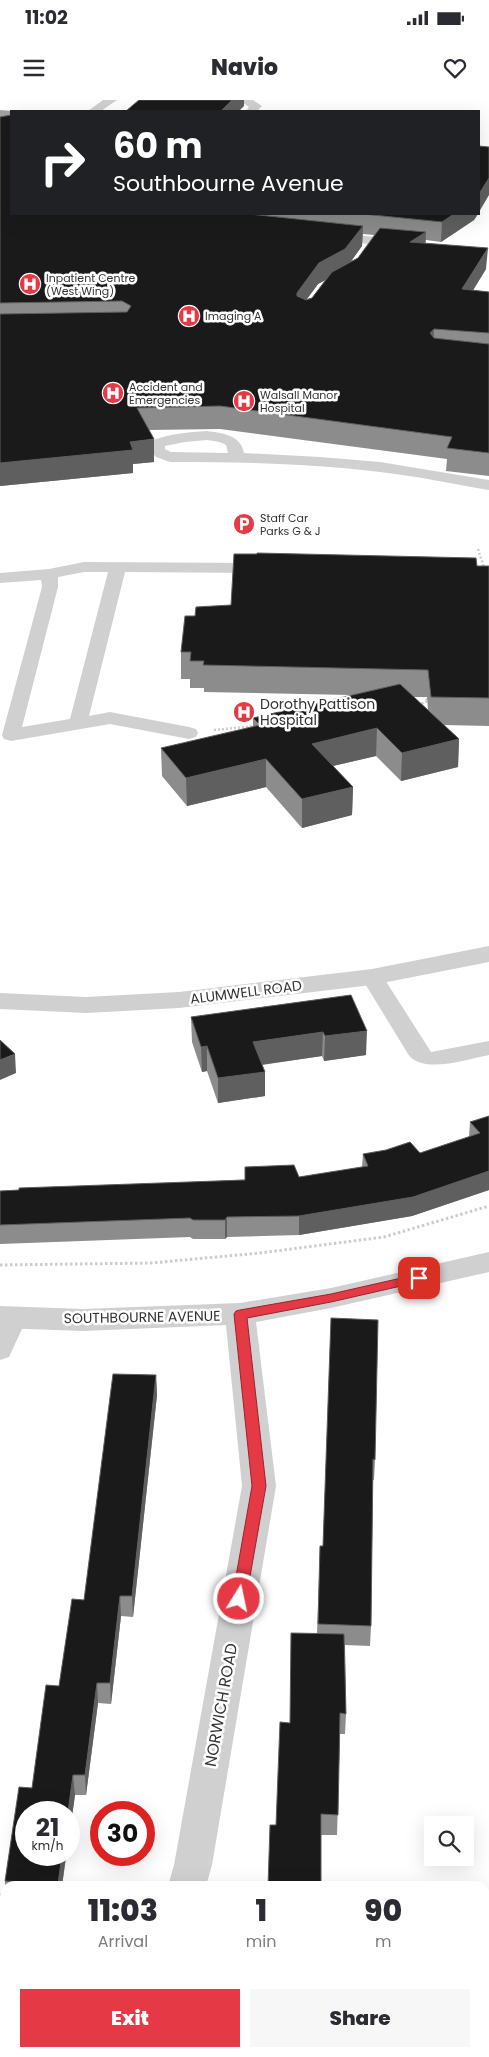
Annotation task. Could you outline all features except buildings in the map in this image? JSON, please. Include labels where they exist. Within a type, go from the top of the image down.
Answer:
[{"type":"street","name":"ALUMWELL ROAD","points":[[0,1001],[86,1005],[179,1000],[372,977],[489,954]]},
{"type":"street","name":"SOUTHBOURNE AVENUE","points":[[7,1318],[93,1320],[240,1314],[331,1298],[489,1262]]},
{"type":"street","name":"NORWICH ROAD","points":[[188,1881],[193,1865],[259,1486],[240,1314]]},
{"type":"lane","points":[[95,110],[111,100]]},
{"type":"lane","points":[[245,100],[256,106],[252,110]]},
{"type":"lane","points":[[318,234],[413,245]]},
{"type":"lane","points":[[365,255],[375,242]]},
{"type":"lane","points":[[236,457],[369,466],[489,485]]},
{"type":"lane","points":[[78,723],[118,567]]},
{"type":"lane","points":[[0,578],[49,574],[84,568],[283,568]]},
{"type":"lane","points":[[49,574],[50,587],[11,734],[110,718],[189,733]]},
{"type":"lane","points":[[372,977],[419,1054],[424,1058],[430,1059],[489,1048]]},
{"type":"lane","points":[[0,1352],[7,1318]]},
{"type":"path","points":[[477,568],[485,566],[478,549]]},
{"type":"path","points":[[416,706],[425,704],[428,701],[418,691]]},
{"type":"path","points":[[189,733],[258,725]]},
{"type":"path","points":[[0,1265],[151,1263],[269,1251],[384,1237],[489,1206]]},
{"type":"place","name":"Inpatient Centre (West Wing)","points":[[30,284]]},
{"type":"place","name":"Imaging A","points":[[189,316]]},
{"type":"place","name":"Accident and Emergencies","points":[[113,393]]},
{"type":"place","name":"Walsall Manor Hospital","points":[[244,401]]},
{"type":"place","name":"Staff Car Parks G & J","points":[[244,524]]},
{"type":"place","name":"Dorothy Pattison Hospital","points":[[244,712]]},
{"type":"route","points":[[239,1599],[259,1486],[240,1314],[331,1298],[419,1278]]}]
